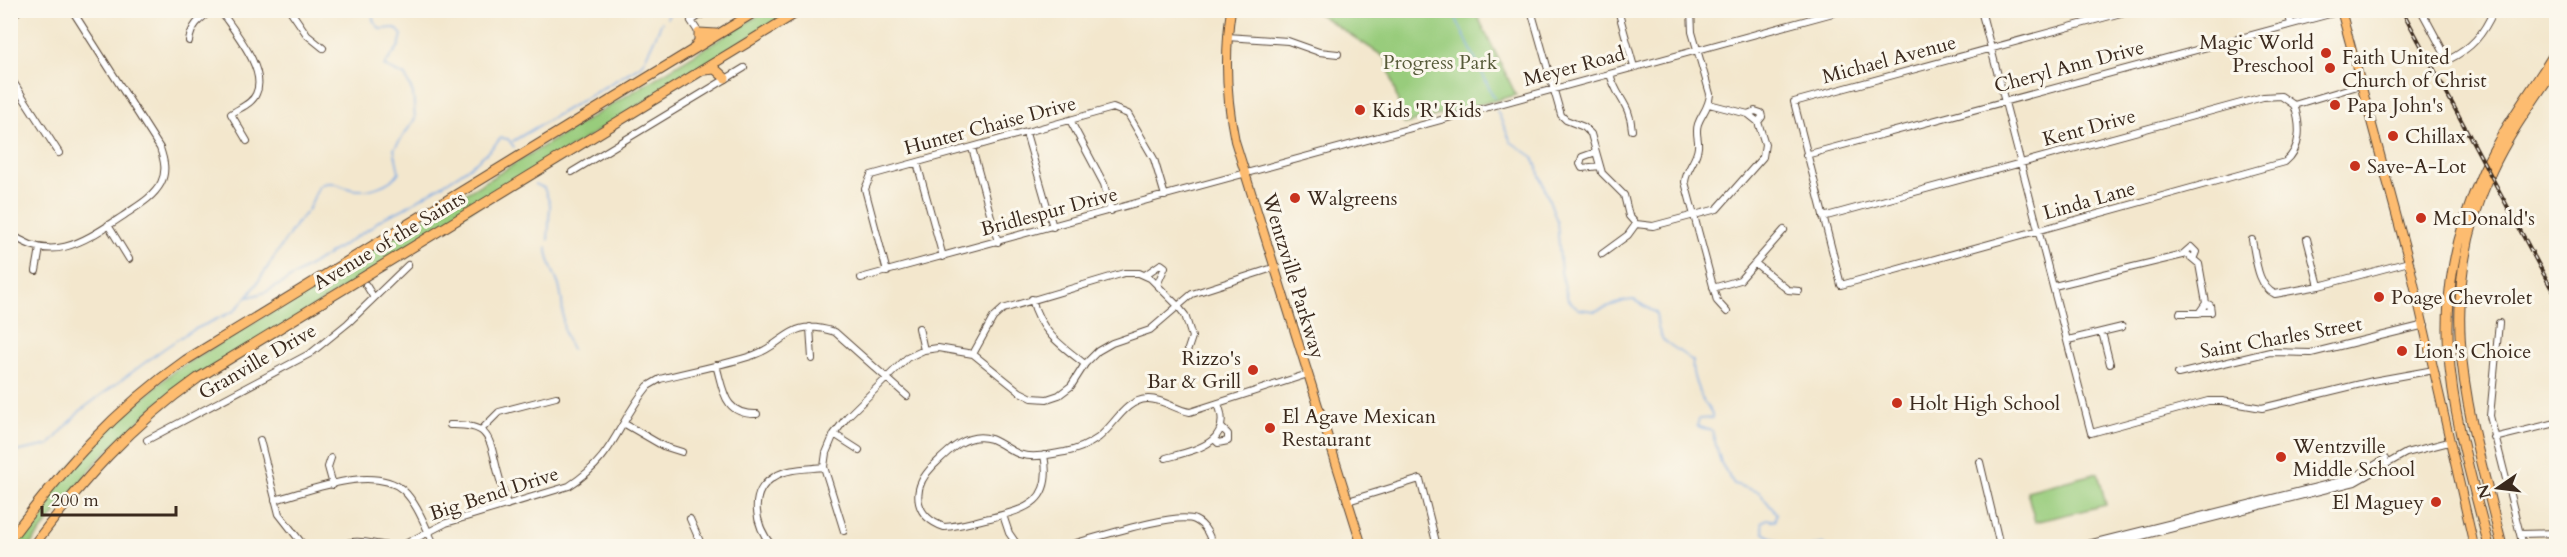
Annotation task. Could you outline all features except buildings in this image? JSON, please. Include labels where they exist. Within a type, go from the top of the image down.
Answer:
[{"type":"highway","name":"Avenue of the Saints","points":[[10,539],[86,444],[128,404],[166,374],[213,342],[758,10]]},
{"type":"highway","name":"Avenue of the Saints","points":[[33,546],[88,475],[159,407],[211,369],[801,10]]},
{"type":"highway","points":[[691,51],[699,41],[699,33],[710,35],[721,33]]},
{"type":"highway","points":[[2489,546],[2457,424],[2450,384],[2447,336],[2451,287],[2464,224],[2483,171],[2511,120],[2556,51]]},
{"type":"highway","points":[[725,78],[724,66],[730,54]]},
{"type":"highway","points":[[2502,546],[2471,426],[2462,378],[2458,329],[2461,280],[2475,216],[2492,170],[2516,127],[2556,66]]},
{"type":"highway","points":[[702,71],[715,69],[725,78]]},
{"type":"highway","points":[[350,285],[366,285],[375,270]]},
{"type":"main road","name":"Wentzville Parkway","points":[[1231,10],[1227,37],[1227,104],[1245,174],[1362,546]]},
{"type":"main road","points":[[2341,11],[2425,325],[2449,442],[2474,546]]},
{"type":"street","points":[[10,16],[20,10]]},
{"type":"street","points":[[10,233],[40,248],[59,248],[79,243],[151,197],[162,182],[165,164],[160,148],[72,10]]},
{"type":"street","points":[[189,41],[195,22],[212,10]]},
{"type":"street","points":[[220,10],[252,60],[259,83],[256,94],[250,102],[231,114]]},
{"type":"street","points":[[290,10],[307,35],[323,48]]},
{"type":"street","points":[[699,33],[691,21],[709,10]]},
{"type":"street","points":[[1531,10],[1561,115],[1566,120],[1584,127],[1591,134],[1600,166],[1608,182],[1618,187],[1624,195],[1629,216],[1636,224],[1653,226],[1722,205],[1763,157],[1765,144],[1758,122],[1748,114],[1709,104]]},
{"type":"street","points":[[1618,10],[1634,67]]},
{"type":"street","points":[[1690,10],[1692,32],[1710,94],[1709,104],[1696,131],[1698,147],[1685,174],[1685,182],[1717,302],[1727,312]]},
{"type":"street","name":"Meyer Road","points":[[1245,174],[1697,50],[1815,14],[1844,10]]},
{"type":"street","points":[[1981,10],[2091,433],[2208,401],[2222,400],[2262,408],[2373,381],[2434,370]]},
{"type":"street","name":"Michael Avenue","points":[[1806,155],[1794,102],[2132,10]]},
{"type":"street","points":[[2287,10],[2290,23]]},
{"type":"street","points":[[2421,10],[2448,60],[2471,47],[2479,38],[2494,10]]},
{"type":"street","name":"Cheryl Ann Drive","points":[[1806,155],[2341,11]]},
{"type":"street","points":[[1227,37],[1288,41],[1319,52],[1338,54]]},
{"type":"street","points":[[572,172],[744,68]]},
{"type":"street","points":[[1610,74],[1618,96],[1631,113],[1632,130]]},
{"type":"street","points":[[10,77],[59,153]]},
{"type":"street","points":[[2294,105],[2361,84]]},
{"type":"street","name":"Kent Drive","points":[[1823,217],[2263,97],[2281,96],[2294,105]]},
{"type":"street","name":"Linda Lane","points":[[1823,217],[1841,285],[2285,162],[2295,154],[2298,141],[2298,116],[2294,105]]},
{"type":"street","name":"Hunter Chaise Drive","points":[[887,272],[865,189],[866,182],[871,175],[1113,108],[1128,114],[1154,159],[1165,196]]},
{"type":"street","points":[[223,109],[231,114],[247,141]]},
{"type":"street","points":[[1070,120],[1104,184],[1112,211]]},
{"type":"street","points":[[1026,133],[1053,228]]},
{"type":"street","points":[[972,148],[998,242]]},
{"type":"street","points":[[1596,152],[1582,157],[1580,164],[1582,168],[1587,169],[1600,166]]},
{"type":"street","points":[[1806,155],[1823,217]]},
{"type":"street","points":[[917,163],[943,257]]},
{"type":"street","name":"Bridlespur Drive","points":[[861,278],[1053,228],[1245,174]]},
{"type":"street","points":[[1602,254],[1628,235],[1636,224]]},
{"type":"street","points":[[108,225],[129,259]]},
{"type":"street","points":[[1713,288],[1740,280],[1784,230]]},
{"type":"street","points":[[2307,239],[2319,286]]},
{"type":"street","points":[[2252,240],[2261,280],[2270,292],[2275,294],[2319,286],[2409,262]]},
{"type":"street","points":[[36,271],[40,248]]},
{"type":"street","points":[[2054,286],[2183,254],[2194,257],[2199,264],[2206,303],[2201,312],[2194,315],[2180,313]]},
{"type":"street","points":[[1755,263],[1788,290],[1799,291]]},
{"type":"street","points":[[1145,275],[1161,264],[1165,267],[1157,285]]},
{"type":"street","name":"Granville Drive","points":[[147,440],[256,387],[311,353],[408,265]]},
{"type":"street","points":[[844,531],[824,467],[826,453],[834,434],[886,376],[907,358],[924,350],[951,349],[973,354],[1032,398],[1047,399],[1059,395],[1071,386],[1085,364],[1098,351],[1112,343],[1150,330],[1192,294],[1276,267]]},
{"type":"street","points":[[973,354],[993,318],[1003,309],[1124,273],[1145,275],[1177,305],[1185,315],[1192,337],[1188,349]]},
{"type":"street","points":[[366,285],[374,298]]},
{"type":"street","points":[[1032,299],[1037,316],[1052,339],[1085,364]]},
{"type":"street","points":[[2499,323],[2490,400],[2494,438],[2523,546]]},
{"type":"street","name":"Saint Charles Street","points":[[2178,374],[2270,352],[2311,353],[2425,325]]},
{"type":"street","points":[[812,359],[810,327],[834,332],[907,396]]},
{"type":"street","name":"Big Bend Drive","points":[[338,546],[360,541],[396,546],[446,523],[559,490],[587,475],[603,459],[648,386],[660,379],[757,354],[786,334],[810,327]]},
{"type":"street","points":[[2068,340],[2122,327]]},
{"type":"street","points":[[918,328],[924,350]]},
{"type":"street","points":[[2102,332],[2110,364]]},
{"type":"street","points":[[716,365],[725,397],[732,408],[741,414],[757,414]]},
{"type":"street","points":[[1044,455],[1046,479],[1037,499],[1023,509],[944,527],[924,515],[919,505],[920,483],[950,449],[973,438],[991,439],[1020,454],[1044,455],[1067,452],[1088,444],[1138,400],[1155,399],[1178,410],[1190,412],[1308,374]]},
{"type":"street","points":[[482,430],[499,412],[556,397]]},
{"type":"street","points":[[1167,458],[1200,449],[1214,439],[1224,417],[1218,404]]},
{"type":"street","points":[[2494,438],[2556,423]]},
{"type":"street","points":[[624,424],[663,446],[682,452]]},
{"type":"street","points":[[450,425],[465,425],[482,430],[494,449],[507,506]]},
{"type":"street","points":[[1214,439],[1218,443],[1228,441],[1228,434],[1221,427]]},
{"type":"street","points":[[834,434],[859,450]]},
{"type":"street","points":[[260,440],[279,514],[304,546]]},
{"type":"street","points":[[2102,546],[2346,485],[2393,455],[2449,442]]},
{"type":"street","points":[[331,458],[328,467],[333,485]]},
{"type":"street","points":[[1980,462],[2001,544]]},
{"type":"street","points":[[2080,546],[2353,478],[2378,466]]},
{"type":"street","points":[[772,546],[764,536],[756,511],[760,490],[774,476],[784,472],[824,467]]},
{"type":"street","points":[[275,500],[361,478],[379,478],[392,483],[408,497],[435,546]]},
{"type":"street","points":[[1348,501],[1420,479],[1437,546]]},
{"type":"street","points":[[1003,515],[1009,533],[1018,546]]},
{"type":"street","points":[[1065,546],[1179,517],[1199,522],[1209,535],[1213,546]]},
{"type":"street","points":[[690,519],[700,546]]},
{"type":"street","points":[[2520,534],[2556,533]]},
{"type":"green space","points":[[766,11],[792,11],[158,403],[98,460],[29,546],[11,546],[66,472],[89,446],[174,371]]},
{"type":"green space","name":"Progress Park","points":[[1314,11],[1475,11],[1516,95],[1404,124],[1386,58]]},
{"type":"green space","points":[[2098,473],[2106,505],[2035,522],[2027,491]]},
{"type":"waterway","points":[[10,456],[15,452],[49,445],[81,410],[162,350],[187,333],[234,311],[250,294],[296,224],[308,210],[319,186],[332,183],[351,189],[364,190],[385,184],[395,177],[399,172],[394,149],[415,119],[413,93],[405,76],[384,66],[399,46],[402,35],[396,28],[380,29],[373,20],[373,10]]},
{"type":"waterway","points":[[667,18],[671,10]]},
{"type":"waterway","points":[[1452,10],[1494,98]]},
{"type":"waterway","points":[[513,141],[640,66],[662,22]]},
{"type":"waterway","points":[[1497,111],[1511,142],[1533,157],[1557,221],[1561,272],[1568,300],[1579,309],[1595,311],[1634,300],[1656,313],[1658,328],[1663,340],[1693,361],[1695,382],[1705,404],[1712,413],[1713,418],[1699,419],[1697,426],[1712,431],[1721,463],[1734,484],[1759,492],[1776,513],[1775,521],[1767,519],[1762,522],[1764,533],[1781,543],[1795,546]]},
{"type":"waterway","points":[[249,297],[266,292],[284,282],[383,218],[403,209],[442,185],[468,168],[501,138],[508,139],[514,147]]},
{"type":"waterway","points":[[535,184],[544,188],[550,204],[548,240]]},
{"type":"waterway","points":[[547,247],[549,261],[561,295],[563,326],[572,349]]},
{"type":"waterway","points":[[1813,546],[1823,544],[1825,546]]},
{"type":"railway","points":[[2402,10],[2556,297]]},
{"type":"railway","points":[[2555,287],[2552,252],[2556,218]]},
{"type":"place","name":"Magic World Preschool","points":[[2326,53]]},
{"type":"place","name":"Faith United Church of Christ","points":[[2330,68]]},
{"type":"place","name":"Papa John's","points":[[2335,105]]},
{"type":"place","name":"Kids 'R' Kids","points":[[1360,110]]},
{"type":"place","name":"Chillax","points":[[2393,136]]},
{"type":"place","name":"Save-A-Lot","points":[[2355,166]]},
{"type":"place","name":"Walgreens","points":[[1295,198]]},
{"type":"place","name":"McDonald's","points":[[2421,218]]},
{"type":"place","name":"Poage Chevrolet","points":[[2379,297]]},
{"type":"place","name":"Lion's Choice","points":[[2402,351]]},
{"type":"place","name":"Rizzo's Bar & Grill","points":[[1253,370]]},
{"type":"place","name":"Holt High School","points":[[1897,403]]},
{"type":"place","name":"El Agave Mexican Restaurant","points":[[1270,428]]},
{"type":"place","name":"Wentzville Middle School","points":[[2281,457]]},
{"type":"place","name":"El Maguey","points":[[2436,502]]}]
